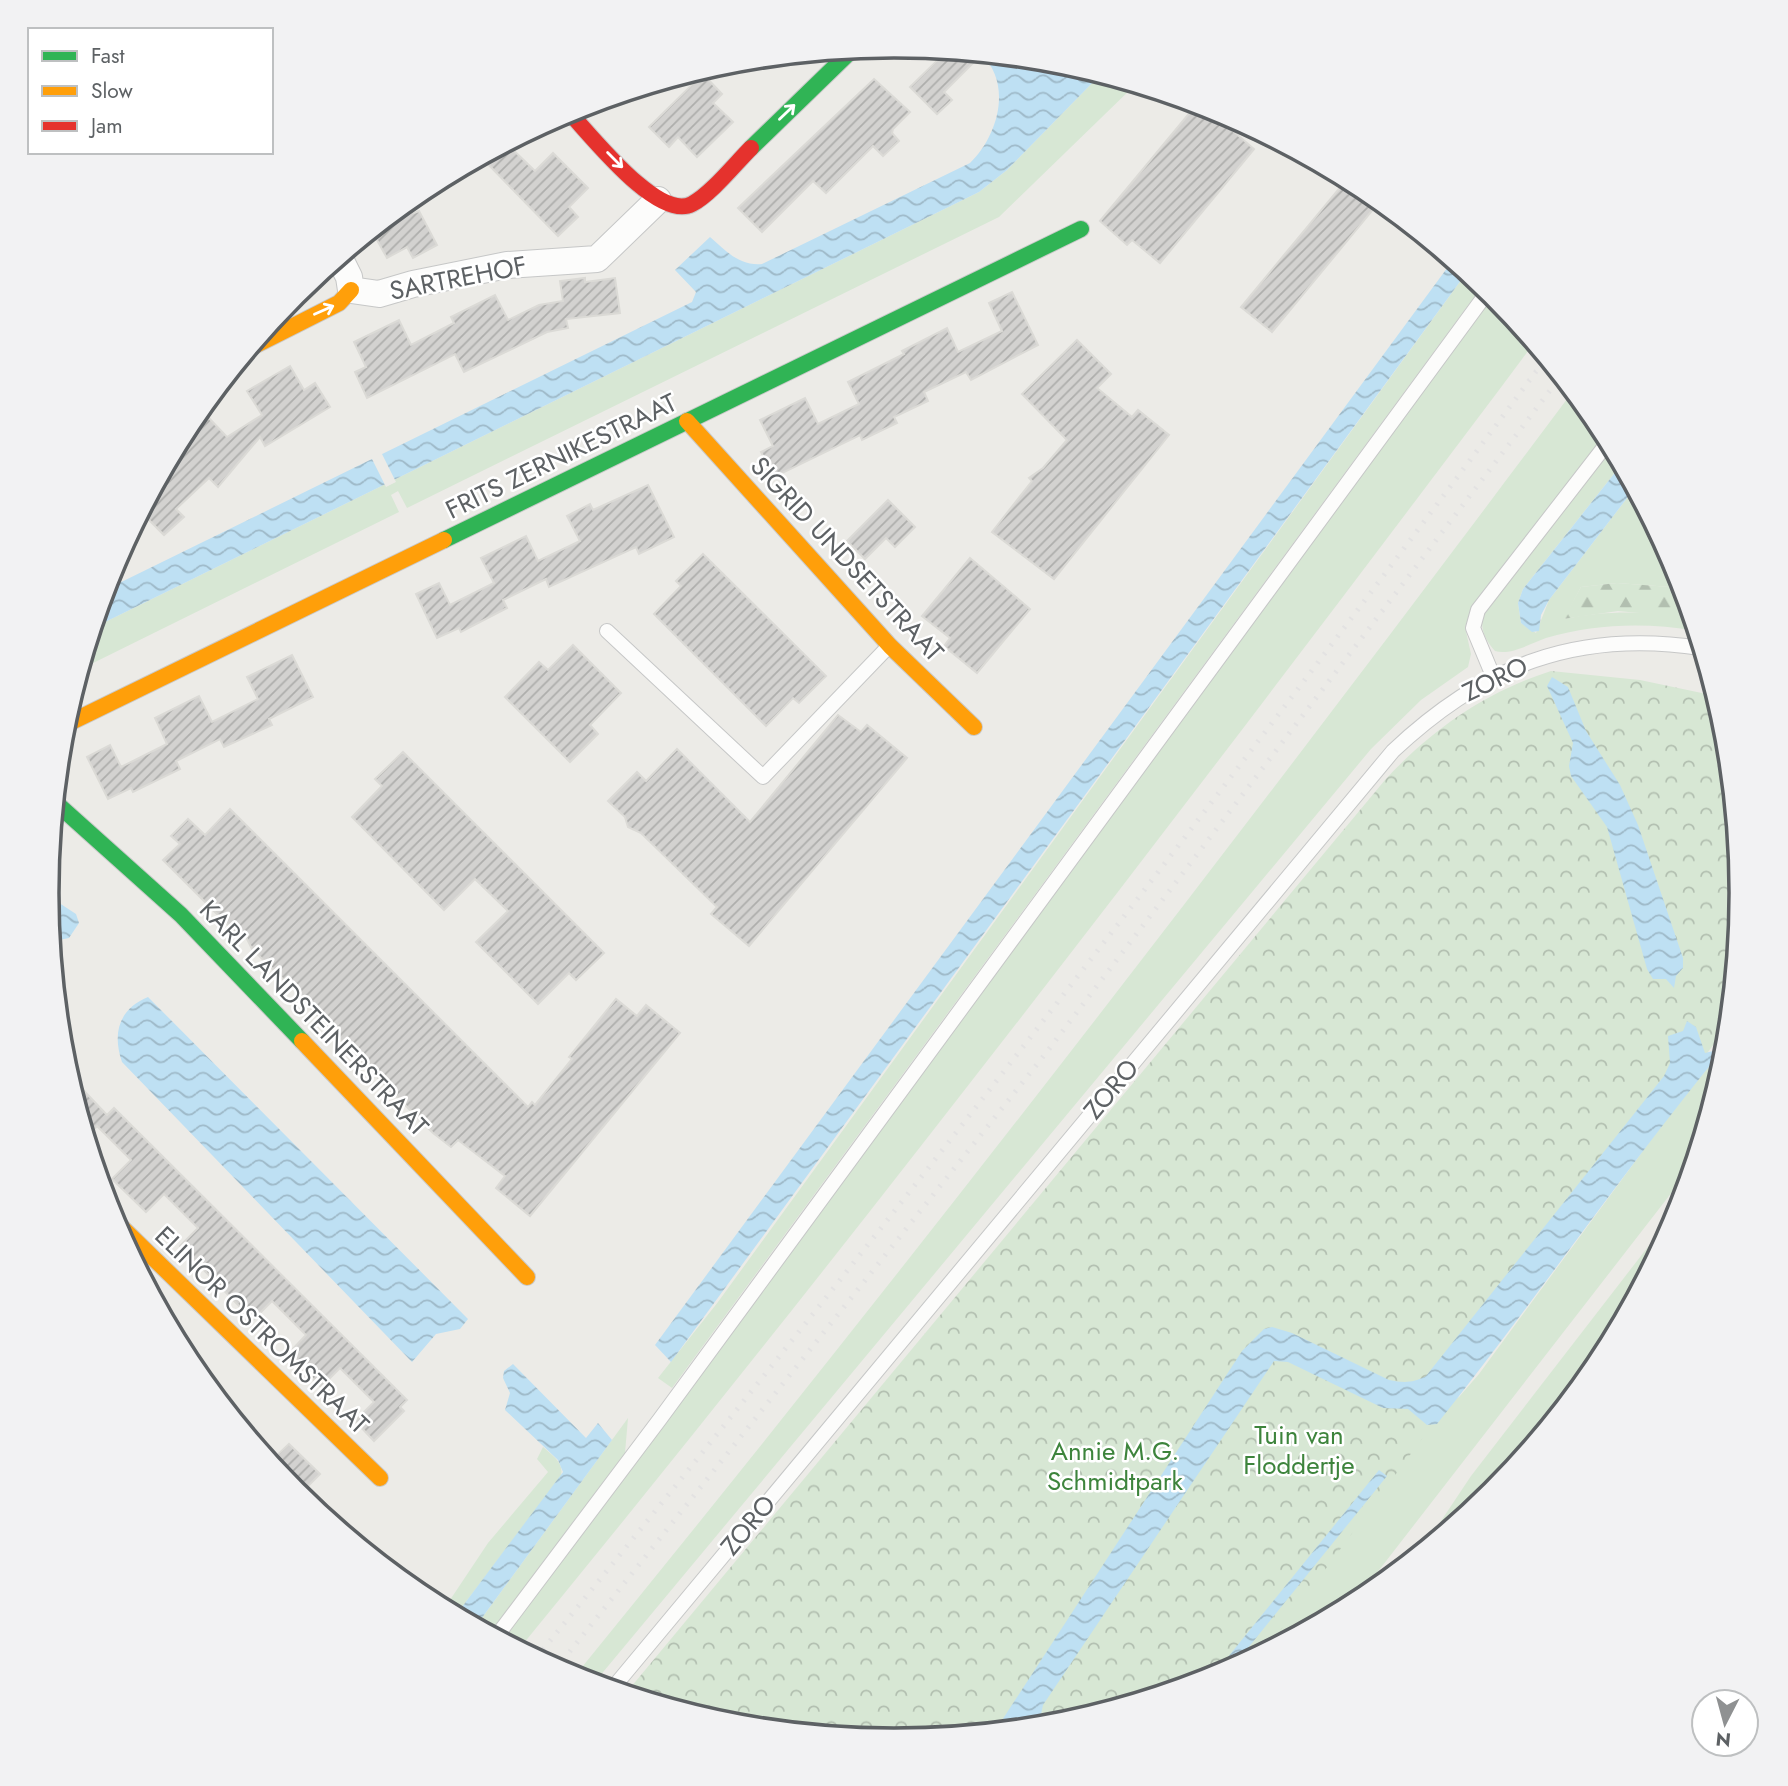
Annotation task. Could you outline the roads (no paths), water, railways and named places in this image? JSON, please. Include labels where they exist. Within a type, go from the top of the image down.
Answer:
[{"type":"street","points":[[577,120],[658,200],[675,208],[695,203],[842,60]]},
{"type":"street","name":"SARTREHOF","points":[[270,338],[339,303],[351,290],[379,294],[413,284],[507,265],[597,259],[658,200]]},
{"type":"street","name":"FRITS ZERNIKESTRAAT","points":[[78,719],[1081,229]]},
{"type":"street","points":[[343,265],[351,290]]},
{"type":"street","name":"SIGRID UNDSETSTRAAT","points":[[687,422],[890,646],[974,727]]},
{"type":"street","name":"KARL LANDSTEINERSTRAAT","points":[[64,810],[181,915],[527,1277]]},
{"type":"street","name":"ELINOR OSTROMSTRAAT","points":[[135,1240],[380,1478]]},
{"type":"lane","points":[[502,1630],[660,1419],[1482,299]]},
{"type":"lane","points":[[1493,676],[1473,628],[1478,610],[1602,451]]},
{"type":"lane","points":[[607,631],[763,776],[890,646]]},
{"type":"lane","name":"ZORO","points":[[618,1681],[1372,774],[1439,710],[1493,676],[1545,656],[1600,645],[1646,642],[1692,648]]},
{"type":"water","points":[[989,64],[1093,82],[1007,170],[979,192],[104,623],[118,584],[692,302],[696,292],[675,270],[710,237],[740,260],[762,264],[970,163],[988,139],[998,110],[997,80]]},
{"type":"water","points":[[1448,267],[1461,280],[671,1362],[655,1345]]},
{"type":"water","points":[[1615,472],[1628,496],[1549,600],[1541,615],[1539,631],[1532,632],[1521,623],[1518,603],[1523,589]]},
{"type":"water","points":[[1552,677],[1568,687],[1586,731],[1620,785],[1638,825],[1683,958],[1683,968],[1676,976],[1674,988],[1666,979],[1653,979],[1647,969],[1607,827],[1571,776],[1569,766],[1573,743],[1547,686]]},
{"type":"water","points":[[59,903],[76,914],[79,923],[69,938],[61,940]]},
{"type":"water","points":[[148,997],[468,1319],[460,1329],[436,1334],[412,1362],[122,1062],[118,1041],[120,1023],[130,1008]]},
{"type":"water","points":[[1687,1021],[1696,1027],[1705,1053],[1714,1050],[1711,1065],[1437,1424],[1427,1425],[1408,1409],[1383,1408],[1288,1362],[1274,1361],[1043,1705],[1041,1715],[1001,1721],[1242,1351],[1264,1329],[1272,1327],[1292,1333],[1389,1380],[1408,1382],[1426,1376],[1664,1076],[1670,1063],[1668,1036],[1683,1031]]},
{"type":"water","points":[[513,1364],[586,1438],[598,1423],[612,1440],[481,1619],[462,1607],[563,1472],[558,1460],[505,1410],[510,1393],[503,1378],[504,1371]]},
{"type":"water","points":[[1379,1470],[1387,1476],[1247,1650],[1226,1659]]},
{"type":"railway","points":[[542,1650],[794,1338],[1048,1014],[1299,687],[1541,365]]},
{"type":"railway","points":[[563,1660],[1046,1053],[1556,383]]},
{"type":"park label","name":"Tuin van Floddertje","points":[[1299,1450]]},
{"type":"park label","name":"Annie M.G. Schmidtpark","points":[[1115,1466]]}]
